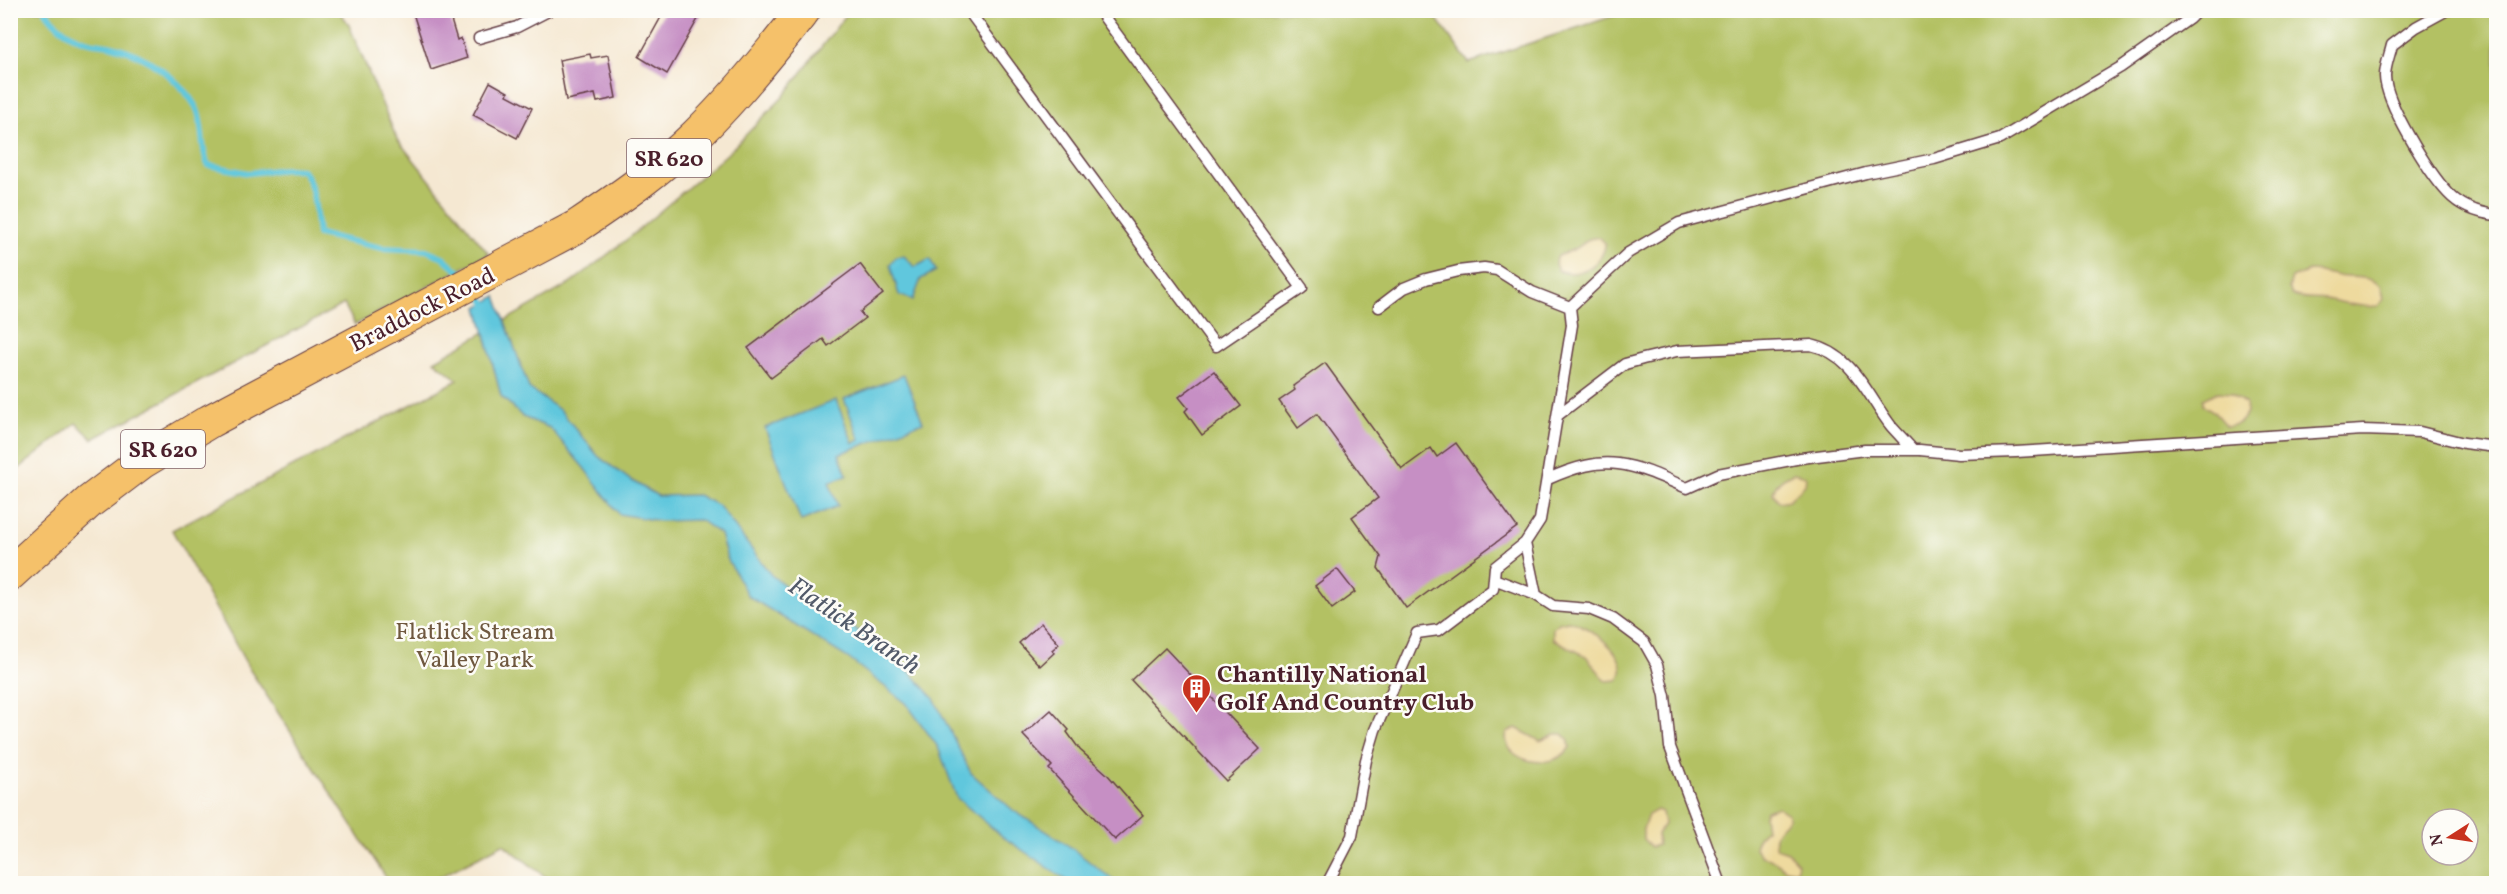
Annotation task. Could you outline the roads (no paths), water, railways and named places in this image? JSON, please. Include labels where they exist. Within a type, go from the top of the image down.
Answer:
[{"type":"main road","name":"Braddock Road","points":[[10,574],[89,502],[142,462],[210,420],[335,353],[503,268],[576,227],[623,195],[695,136],[748,81],[804,10]]},
{"type":"lane","points":[[479,38],[517,27],[550,10]]},
{"type":"lane","points":[[968,10],[1216,346],[1302,288],[1099,10]]},
{"type":"lane","points":[[1570,307],[1628,253],[1679,223],[1866,173],[1934,159],[2000,139],[2121,67],[2198,10]]},
{"type":"lane","points":[[2447,10],[2416,27],[2392,45],[2385,77],[2397,114],[2425,163],[2449,194],[2476,212],[2496,215]]},
{"type":"lane","points":[[1378,307],[1404,288],[1426,279],[1458,271],[1484,268],[1497,270],[1532,292],[1570,307]]},
{"type":"lane","points":[[1328,884],[1352,836],[1365,760],[1375,730],[1411,645],[1418,633],[1439,630],[1493,589],[1495,567],[1525,543],[1540,520],[1572,325],[1570,307]]},
{"type":"lane","points":[[1558,415],[1625,364],[1643,359],[1677,351],[1811,345],[1824,348],[1851,367],[1890,425],[1913,450]]},
{"type":"lane","points":[[1548,479],[1587,464],[1614,462],[1632,466],[1687,488],[1718,474],[1800,458],[1865,450],[1913,450],[1959,454],[2016,452],[2363,430],[2420,432],[2464,443],[2496,447]]},
{"type":"lane","points":[[1525,543],[1536,595]]},
{"type":"lane","points":[[1494,579],[1536,595],[1553,606],[1589,609],[1613,619],[1644,642],[1657,665],[1665,696],[1670,747],[1720,884]]},
{"type":"water","points":[[904,256],[915,267],[930,259],[936,271],[921,279],[913,300],[899,295],[890,265],[896,257]]},
{"type":"water","name":"Flatlick Branch","points":[[496,296],[529,388],[561,411],[598,456],[629,479],[658,496],[698,495],[719,506],[771,575],[797,594],[854,628],[909,671],[933,697],[971,773],[1014,811],[1065,843],[1117,883],[1071,883],[1003,837],[957,798],[938,747],[906,703],[848,658],[748,596],[727,558],[720,534],[700,520],[660,521],[619,514],[550,428],[523,417],[501,396],[478,307]]},
{"type":"water","points":[[904,375],[923,422],[839,454],[847,475],[829,482],[838,506],[801,521],[765,428],[836,400],[853,443],[860,440],[844,399]]},
{"type":"waterway","name":"Flatlick Branch","points":[[45,10],[54,22],[72,35],[86,41],[111,45],[139,56],[161,70],[181,87],[196,107],[208,165],[248,173],[302,170],[310,184],[318,234],[382,248],[426,250],[443,257],[464,276]]},
{"type":"waterway","name":"Flatlick Branch","points":[[477,291],[490,309]]},
{"type":"place","name":"Chantilly National Golf And Country Club","points":[[1196,714]]},
{"type":"park label","name":"Flatlick Stream Valley Park","points":[[475,645]]}]
